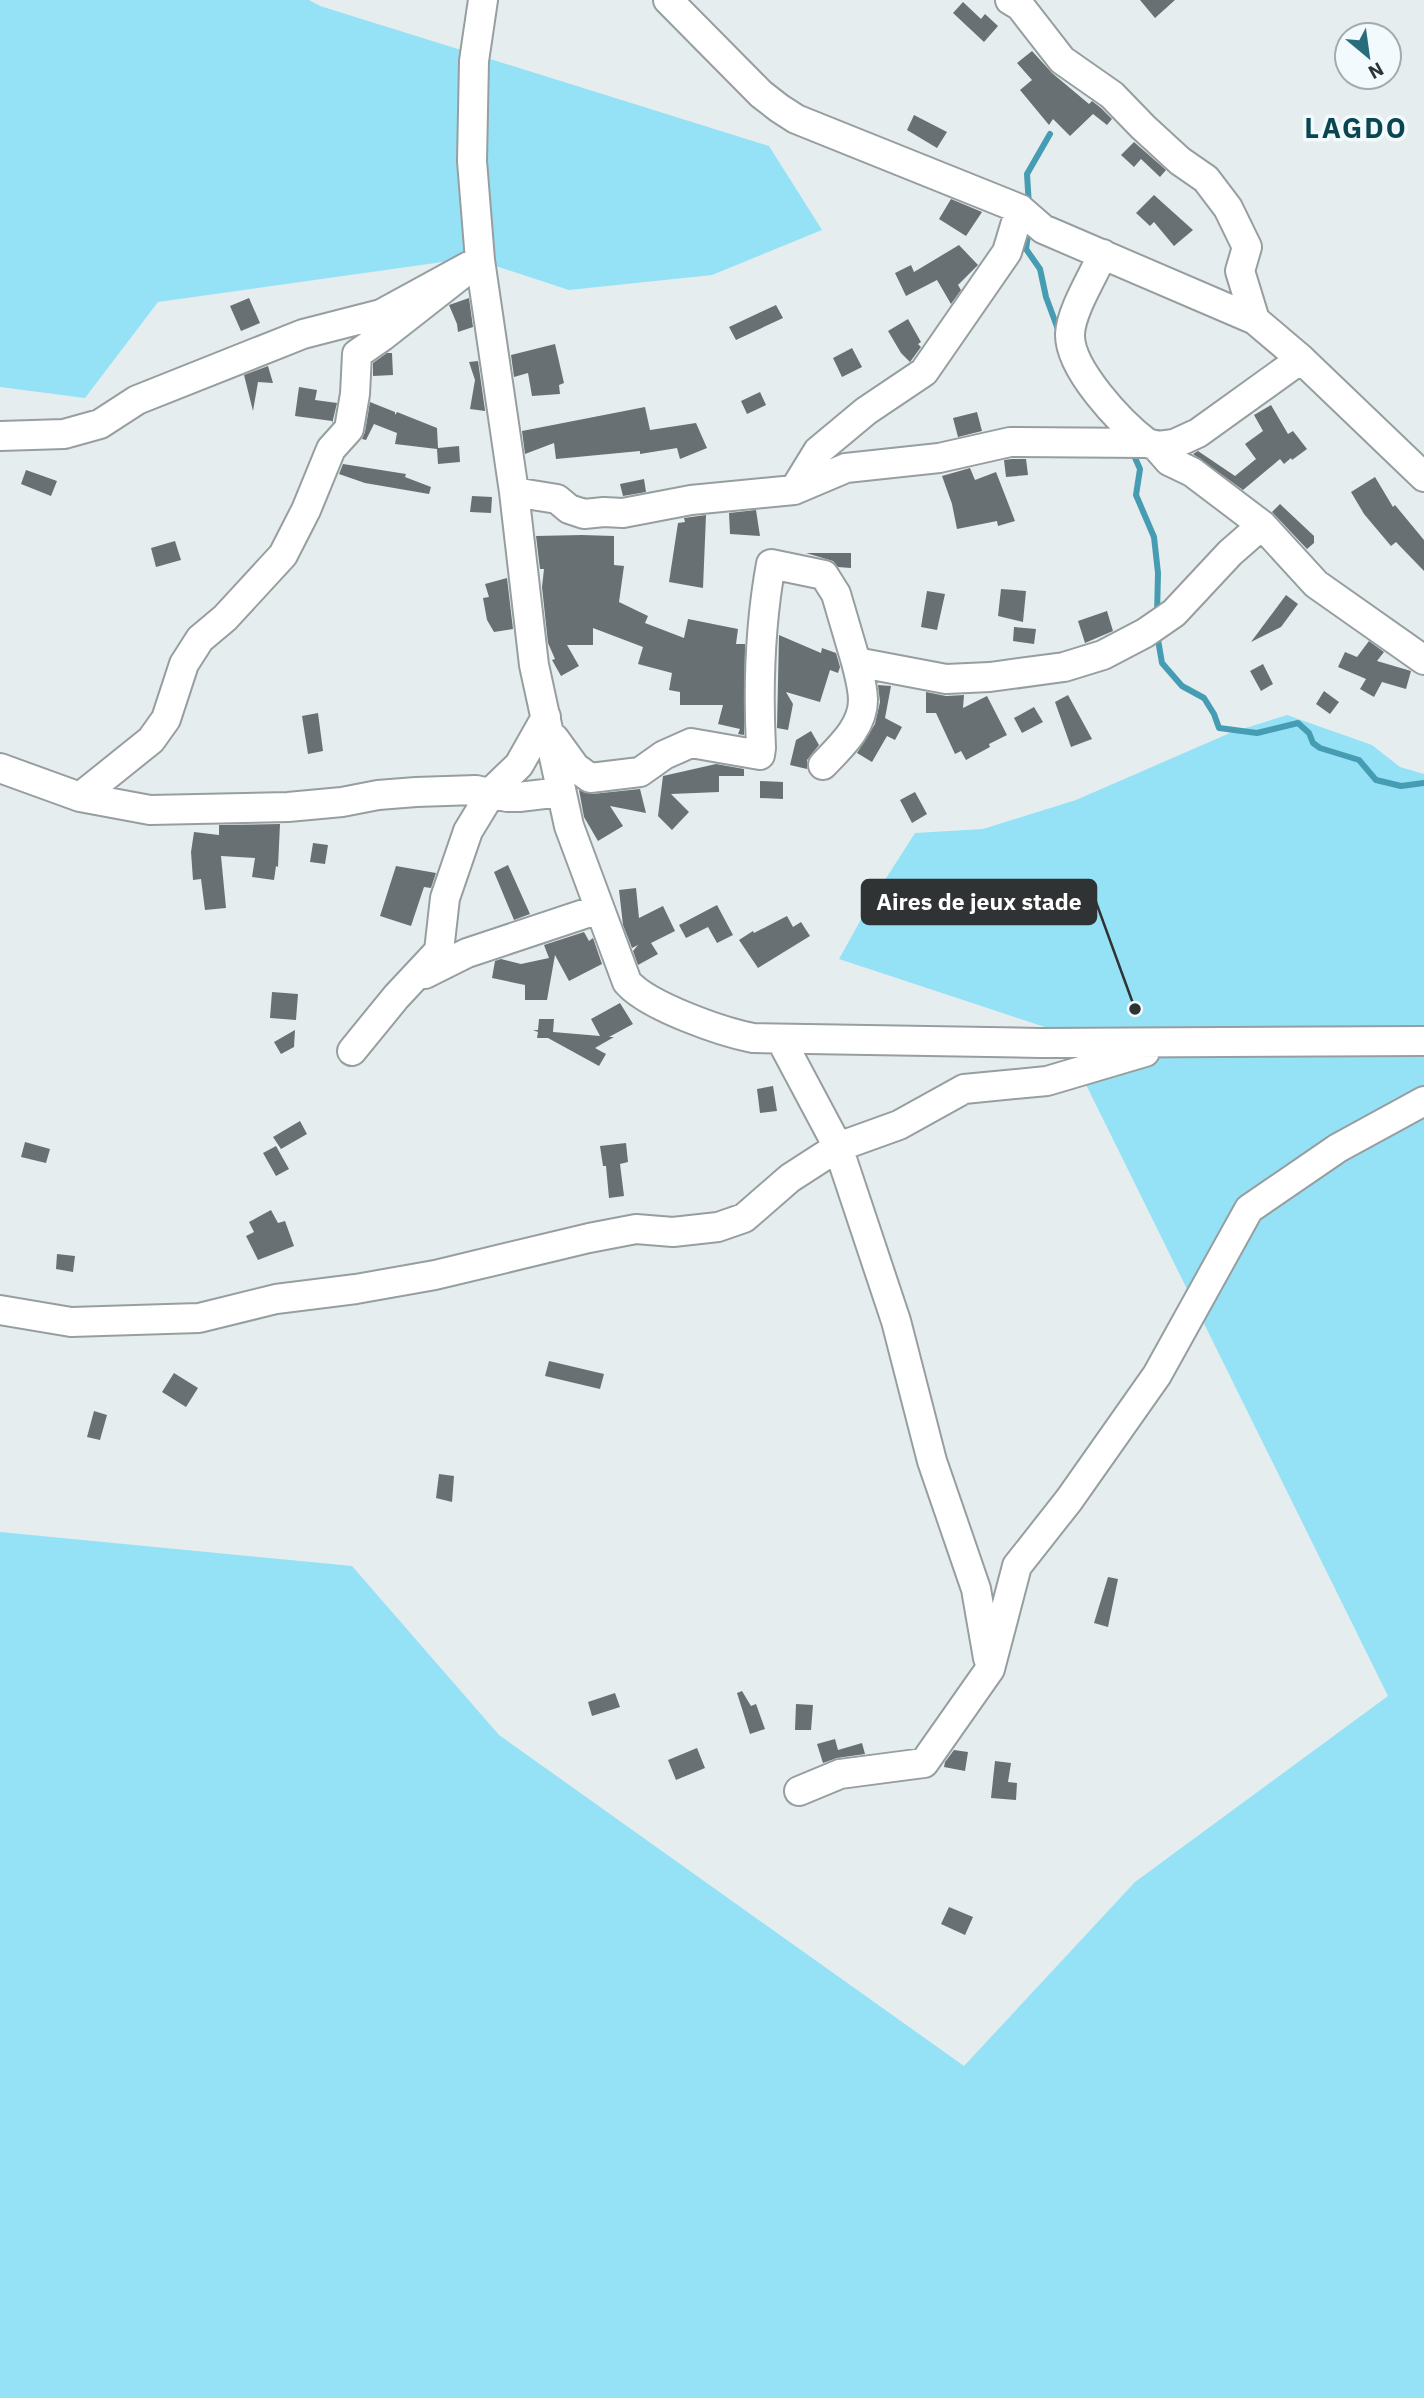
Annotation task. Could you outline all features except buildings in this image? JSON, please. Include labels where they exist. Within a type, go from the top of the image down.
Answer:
[{"type":"street","points":[[483,0],[474,61],[472,162],[480,260],[514,492],[534,665],[569,826],[627,982],[649,999],[737,1035],[781,1040],[1040,1043],[1424,1041]]},
{"type":"street","points":[[668,0],[761,94],[796,119],[1020,209],[1042,229],[1255,320],[1301,359],[1424,477]]},
{"type":"street","points":[[1016,2],[1062,60],[1112,94],[1143,128],[1180,161],[1206,179],[1227,208],[1247,247],[1240,271],[1255,320]]},
{"type":"street","points":[[794,490],[818,451],[866,411],[924,372],[1007,252],[1020,209]]},
{"type":"street","points":[[1102,254],[1073,320],[1070,335],[1072,350],[1083,372],[1115,414],[1170,461],[1192,472],[1262,525],[1316,584],[1424,660]]},
{"type":"street","points":[[0,436],[64,435],[100,424],[137,400],[303,334],[380,314],[480,260]]},
{"type":"street","points":[[80,797],[151,740],[166,719],[184,664],[200,639],[225,618],[283,555],[306,510],[331,449],[349,429],[355,394],[356,355],[480,260]]},
{"type":"street","points":[[514,492],[557,499],[569,509],[584,514],[622,513],[691,500],[794,490],[846,468],[939,458],[1010,442],[1174,444],[1198,433],[1301,359]]},
{"type":"street","points":[[856,662],[946,678],[990,677],[1064,667],[1103,655],[1145,633],[1174,613],[1230,553],[1262,525]]},
{"type":"street","points":[[546,717],[556,743],[575,767],[590,778],[640,772],[664,755],[691,743],[760,755],[759,700],[771,564],[824,575],[836,594],[856,662],[863,701],[859,719],[852,734],[823,765]]},
{"type":"street","points":[[352,1051],[396,997],[439,951],[445,898],[468,831],[491,793],[519,765],[546,717]]},
{"type":"street","points":[[0,768],[80,797],[150,810],[253,809],[342,802],[378,795],[416,792],[476,790],[519,797],[561,792]]},
{"type":"street","points":[[396,997],[428,972],[467,953],[599,909]]},
{"type":"street","points":[[781,1040],[838,1147],[896,1321],[932,1461],[976,1589],[990,1669]]},
{"type":"street","points":[[0,1310],[71,1322],[199,1318],[276,1299],[435,1275],[636,1229],[673,1232],[718,1227],[744,1218],[790,1178],[838,1147],[899,1125],[964,1089],[1047,1081],[1178,1042]]},
{"type":"street","points":[[799,1791],[840,1774],[924,1763],[990,1669],[1017,1566],[1069,1500],[1157,1375],[1249,1209],[1338,1148],[1424,1101]]},
{"type":"shaded area","points":[[0,0],[309,0],[320,6],[769,146],[822,230],[712,275],[569,290],[471,258],[158,302],[85,398],[0,387]]},
{"type":"shaded area","points":[[1287,715],[1372,745],[1400,767],[1424,774],[1424,2398],[0,2398],[0,1532],[352,1566],[499,1735],[964,2066],[1135,1882],[1388,1696],[1060,1032],[839,959],[869,905],[915,833],[983,829],[1076,800],[1230,733]]},
{"type":"waterway","points":[[1029,206],[1027,174],[1050,134]]},
{"type":"waterway","points":[[1029,228],[1026,249],[1040,269],[1046,297],[1059,332]]},
{"type":"waterway","points":[[1132,451],[1140,469],[1136,495],[1154,537],[1158,573],[1157,616]]},
{"type":"waterway","points":[[1157,634],[1162,663],[1182,686],[1204,698],[1219,728],[1257,733],[1298,723],[1309,733],[1313,743],[1320,748],[1359,760],[1376,780],[1401,786],[1424,783]]},
{"type":"place","name":"Aires de jeux stade","points":[[1135,1009]]},
{"type":"district","name":"LAGDO","points":[[1356,127]]}]
